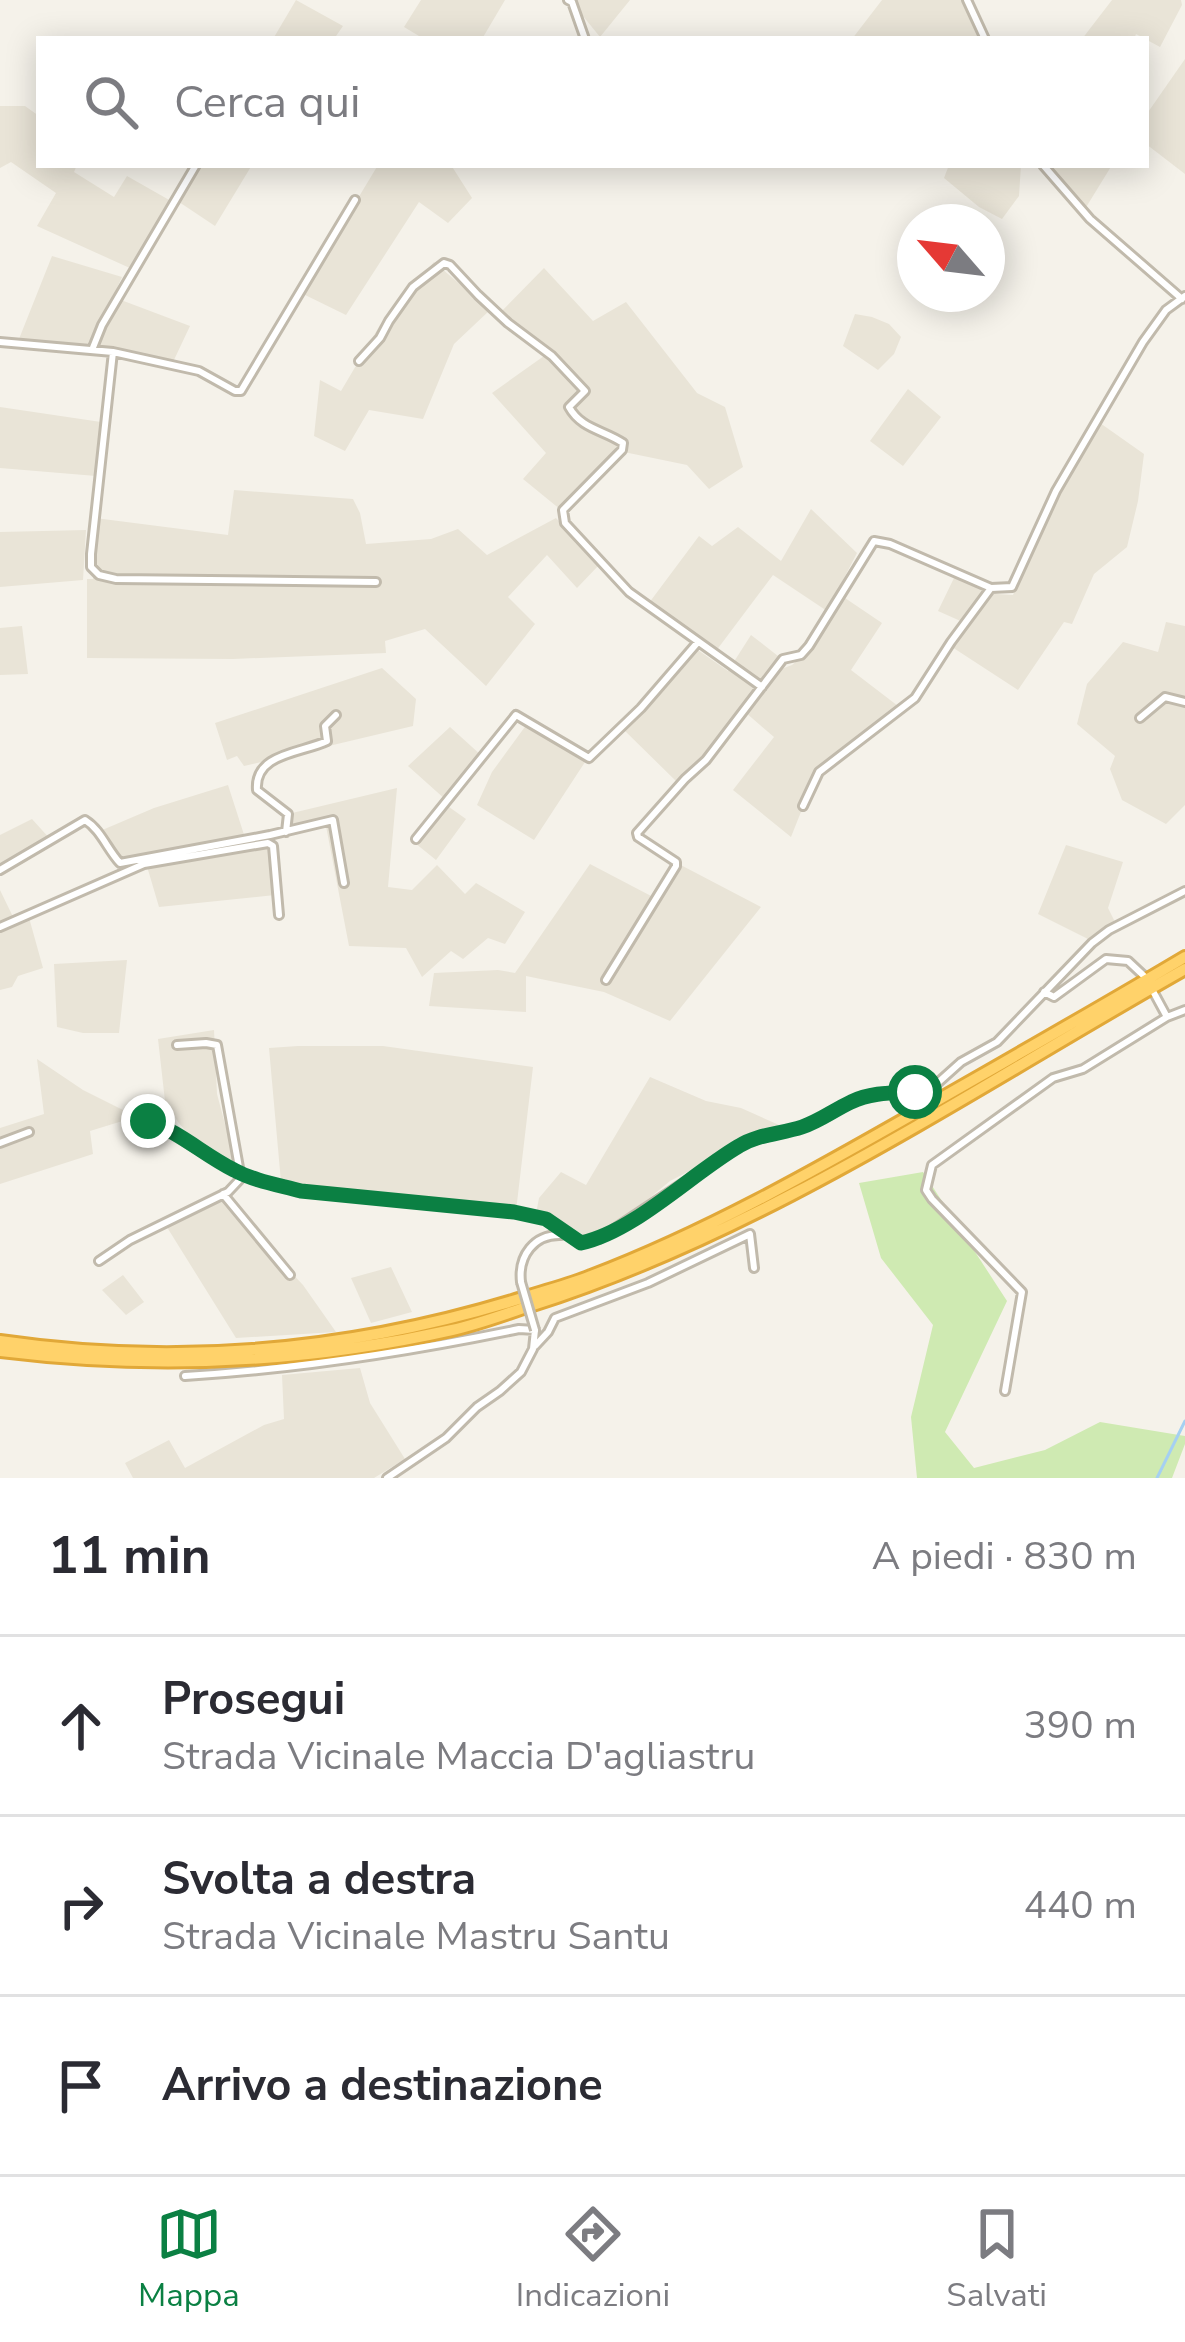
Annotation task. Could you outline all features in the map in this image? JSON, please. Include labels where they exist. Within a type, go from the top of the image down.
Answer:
[{"type":"highway","points":[[0,1341],[62,1350],[192,1354],[324,1344],[451,1320],[590,1276],[702,1227],[830,1162],[1185,958]]},
{"type":"highway","points":[[0,1351],[192,1364],[327,1353],[455,1330],[576,1292],[709,1236],[836,1170],[1185,969]]},
{"type":"street","points":[[568,0],[584,36]]},
{"type":"street","points":[[967,0],[984,36]]},
{"type":"street","points":[[92,350],[194,168]]},
{"type":"street","points":[[605,980],[676,866],[638,833],[706,760],[783,659],[801,655],[809,646],[874,541],[991,588],[1012,586],[1055,490],[1143,342],[1166,310],[1183,297],[1090,219],[1046,168]]},
{"type":"street","points":[[0,342],[113,352],[200,371],[241,391],[355,200]]},
{"type":"street","points":[[359,361],[413,287],[443,263],[450,265],[585,391],[568,407],[580,423],[623,443],[622,450],[563,510],[565,523],[629,592],[762,687]]},
{"type":"street","points":[[113,352],[91,554],[92,567],[100,575],[237,583],[376,582]]},
{"type":"street","points":[[803,806],[819,772],[915,698],[991,588]]},
{"type":"street","points":[[416,838],[516,715],[589,758],[641,708],[698,642]]},
{"type":"street","points":[[1140,718],[1166,697],[1185,702]]},
{"type":"street","points":[[286,832],[288,814],[257,790],[256,779],[276,758],[327,741],[325,726],[336,715]]},
{"type":"street","points":[[0,870],[85,820],[96,827],[120,863],[333,820],[344,883]]},
{"type":"street","points":[[0,928],[144,864],[268,843],[274,846],[279,915]]},
{"type":"street","points":[[137,1117],[166,1128],[242,1174],[301,1191],[514,1212],[546,1219],[581,1243],[599,1239],[743,1143],[799,1128],[873,1094],[932,1088],[961,1062],[998,1042],[1092,943],[1185,891]]},
{"type":"street","points":[[1045,992],[1054,997],[1106,959],[1128,961],[1144,976]]},
{"type":"street","points":[[1154,993],[1167,1017]]},
{"type":"street","points":[[1005,1391],[1022,1292],[932,1199],[926,1190],[932,1165],[1054,1078],[1083,1069],[1185,1010]]},
{"type":"street","points":[[177,1045],[206,1042],[217,1046],[242,1174]]},
{"type":"street","points":[[0,1143],[29,1132]]},
{"type":"street","points":[[99,1261],[130,1240],[223,1194],[242,1174]]},
{"type":"street","points":[[223,1194],[290,1275]]},
{"type":"street","points":[[533,1349],[535,1330],[520,1270],[533,1243],[548,1234],[565,1234]]},
{"type":"street","points":[[387,1478],[446,1438],[521,1372],[554,1318],[648,1283],[750,1234],[754,1268]]},
{"type":"street","points":[[185,1376],[321,1365],[535,1330]]},
{"type":"shaded area","points":[[296,0],[343,26],[336,36],[275,36]]},
{"type":"shaded area","points":[[421,0],[505,0],[484,36],[419,36],[404,27]]},
{"type":"shaded area","points":[[570,0],[630,0],[601,36]]},
{"type":"shaded area","points":[[882,0],[962,0],[979,36],[854,36]]},
{"type":"shaded area","points":[[1112,0],[1181,0],[1160,47],[1149,36],[1136,34],[1084,36]]},
{"type":"shaded area","points":[[1185,59],[1185,174],[1149,146],[1149,111]]},
{"type":"shaded area","points":[[0,106],[25,106],[36,114],[36,168],[76,168],[74,172],[114,197],[127,176],[171,201],[132,269],[37,226],[56,193],[11,162],[0,168]]},
{"type":"shaded area","points":[[197,168],[250,168],[215,226],[179,202]]},
{"type":"shaded area","points":[[376,168],[453,168],[472,198],[448,223],[419,202],[346,315],[301,293]]},
{"type":"shaded area","points":[[948,168],[1021,168],[1019,196],[1005,215],[1005,204],[975,204],[944,178]]},
{"type":"shaded area","points":[[1048,168],[1110,168],[1085,209]]},
{"type":"shaded area","points":[[52,256],[122,277],[113,297],[190,326],[173,362],[93,346],[19,339]]},
{"type":"shaded area","points":[[434,262],[490,310],[454,344],[423,419],[369,410],[345,451],[314,436],[320,380],[341,391],[380,325]]},
{"type":"shaded area","points":[[544,268],[593,321],[626,302],[697,393],[725,407],[743,467],[709,489],[687,465],[619,451],[561,510],[523,479],[546,453],[492,393],[551,351],[500,313]]},
{"type":"shaded area","points":[[855,314],[889,324],[901,337],[894,354],[878,370],[843,346]]},
{"type":"shaded area","points":[[908,389],[941,417],[903,466],[870,441]]},
{"type":"shaded area","points":[[0,407],[101,422],[96,476],[0,468]]},
{"type":"shaded area","points":[[1100,423],[1144,454],[1127,547],[1094,574],[1072,624],[1064,622],[1018,690],[952,647],[965,623],[938,611],[954,578],[1013,595],[1062,483]]},
{"type":"shaded area","points":[[234,490],[353,499],[366,544],[431,539],[458,529],[487,555],[556,518],[599,565],[577,588],[547,555],[508,597],[535,624],[486,686],[425,629],[385,641],[386,653],[87,658],[87,579],[93,579],[95,518],[228,535]]},
{"type":"shaded area","points":[[811,509],[857,553],[827,611],[773,575],[716,651],[649,603],[699,536],[712,546],[738,527],[781,561]]},
{"type":"shaded area","points":[[86,530],[83,580],[0,587],[0,532]]},
{"type":"shaded area","points":[[842,596],[882,623],[851,670],[898,706],[818,769],[791,837],[733,790],[774,737],[745,712],[776,671],[792,665],[814,646]]},
{"type":"shaded area","points":[[1166,622],[1185,626],[1185,805],[1166,824],[1122,800],[1110,769],[1115,756],[1077,724],[1087,684],[1123,642],[1158,652]]},
{"type":"shaded area","points":[[22,626],[28,674],[0,675],[0,628]]},
{"type":"shaded area","points":[[751,635],[778,656],[708,757],[678,783],[624,730],[695,648],[728,671]]},
{"type":"shaded area","points":[[382,668],[416,699],[413,726],[244,766],[237,756],[227,760],[215,723]]},
{"type":"shaded area","points":[[527,724],[587,759],[534,840],[477,805],[492,772]]},
{"type":"shaded area","points":[[450,727],[482,756],[446,800],[408,766]]},
{"type":"shaded area","points":[[228,785],[247,844],[273,842],[275,895],[159,907],[146,863],[119,872],[100,831]]},
{"type":"shaded area","points":[[397,788],[388,887],[412,890],[437,865],[465,894],[476,883],[525,912],[505,944],[488,938],[463,959],[451,951],[422,977],[406,948],[349,946],[326,826],[289,834],[288,814]]},
{"type":"shaded area","points":[[442,802],[466,819],[436,860],[410,839]]},
{"type":"shaded area","points":[[32,819],[51,840],[0,870],[0,835]]},
{"type":"shaded area","points":[[1066,845],[1123,862],[1108,908],[1116,924],[1092,941],[1038,914]]},
{"type":"shaded area","points":[[675,862],[761,907],[670,1021],[604,992],[526,976],[526,1012],[429,1006],[434,973],[515,973],[590,864],[653,897]]},
{"type":"shaded area","points":[[0,890],[15,921],[28,914],[43,968],[18,976],[12,987],[0,990]]},
{"type":"shaded area","points":[[127,960],[119,1033],[57,1027],[54,964]]},
{"type":"shaded area","points":[[214,1030],[217,1094],[238,1173],[201,1149],[165,1101],[158,1039]]},
{"type":"shaded area","points":[[383,1046],[533,1067],[516,1211],[281,1182],[269,1048]]},
{"type":"shaded area","points":[[37,1059],[125,1111],[129,1119],[90,1131],[93,1154],[0,1184],[0,1128],[44,1114]]},
{"type":"shaded area","points":[[650,1077],[779,1125],[670,1181],[605,1235],[594,1239],[536,1214],[539,1198],[561,1172],[586,1185]]},
{"type":"shaded area","points":[[219,1196],[303,1285],[336,1332],[236,1338],[165,1224]]},
{"type":"shaded area","points":[[391,1267],[412,1312],[371,1323],[351,1278]]},
{"type":"shaded area","points":[[123,1275],[144,1302],[126,1315],[102,1290]]},
{"type":"shaded area","points":[[360,1368],[370,1403],[405,1459],[374,1478],[133,1478],[125,1463],[169,1440],[185,1468],[284,1419],[282,1375]]},
{"type":"green space","points":[[923,1172],[1007,1301],[945,1432],[974,1468],[1045,1450],[1100,1422],[1185,1436],[1172,1478],[917,1478],[911,1417],[933,1325],[881,1258],[859,1183]]},
{"type":"waterway","points":[[1157,1478],[1185,1421]]},
{"type":"route","points":[[148,1121],[236,1172],[268,1183],[301,1191],[514,1212],[546,1219],[581,1243],[621,1226],[743,1143],[799,1128],[873,1094],[915,1092]]}]
